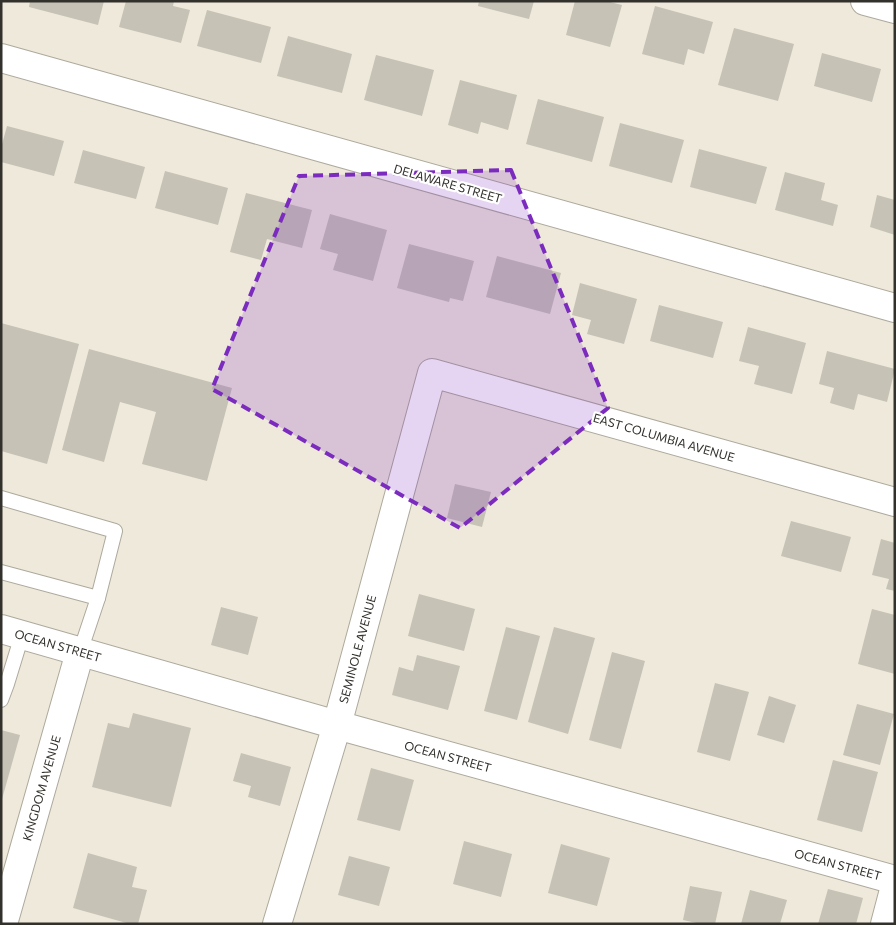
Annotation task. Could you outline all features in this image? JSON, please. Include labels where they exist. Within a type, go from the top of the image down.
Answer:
[{"type":"street","points":[[865,1],[895,9]]},
{"type":"street","name":"DELAWARE STREET","points":[[1,58],[895,308]]},
{"type":"street","name":"EAST COLUMBIA AVENUE","points":[[432,373],[895,502]]},
{"type":"street","name":"SEMINOLE AVENUE","points":[[277,924],[337,725],[432,373]]},
{"type":"street","name":"OCEAN STREET","points":[[12,632],[337,725],[895,880]]},
{"type":"street","name":"KINGDOM AVENUE","points":[[2,924],[80,652]]},
{"type":"street","points":[[885,924],[895,886]]},
{"type":"lane","points":[[1,498],[115,531],[98,598],[80,652]]},
{"type":"lane","points":[[1,572],[98,598]]},
{"type":"lane","points":[[1,700],[8,684],[12,632]]},
{"type":"highlighted area","points":[[511,170],[608,408],[460,528],[212,389],[299,176]]},
{"type":"building","points":[[30,1],[104,1],[98,25],[29,7]]},
{"type":"building","points":[[126,1],[174,1],[173,6],[190,10],[181,43],[119,27]]},
{"type":"building","points":[[479,1],[534,1],[529,19],[478,6]]},
{"type":"building","points":[[575,1],[606,1],[622,5],[610,47],[566,35]]},
{"type":"building","points":[[655,6],[713,22],[704,54],[688,49],[684,65],[642,54]]},
{"type":"building","points":[[207,10],[271,27],[261,63],[197,46]]},
{"type":"building","points":[[734,28],[794,44],[778,101],[718,85]]},
{"type":"building","points":[[288,36],[352,54],[342,93],[277,76]]},
{"type":"building","points":[[822,53],[881,69],[872,102],[814,86]]},
{"type":"building","points":[[376,55],[434,70],[422,116],[364,100]]},
{"type":"building","points":[[460,80],[517,95],[508,130],[481,122],[478,134],[448,125]]},
{"type":"building","points":[[538,99],[604,117],[592,162],[526,144]]},
{"type":"building","points":[[620,123],[684,140],[672,183],[609,166]]},
{"type":"building","points":[[7,126],[64,141],[54,176],[1,162],[1,148]]},
{"type":"building","points":[[699,149],[767,167],[756,204],[690,187]]},
{"type":"building","points":[[83,150],[145,167],[136,199],[74,183]]},
{"type":"building","points":[[165,171],[228,188],[218,225],[155,208]]},
{"type":"building","points":[[785,172],[825,183],[821,200],[838,205],[833,226],[775,210]]},
{"type":"building","points":[[246,193],[312,210],[302,248],[267,239],[261,260],[230,252]]},
{"type":"building","points":[[877,195],[895,200],[895,235],[870,227]]},
{"type":"building","points":[[330,214],[387,230],[373,281],[333,270],[338,254],[320,249]]},
{"type":"building","points":[[409,244],[474,261],[463,301],[450,298],[449,302],[397,288]]},
{"type":"building","points":[[497,256],[561,273],[550,314],[486,297]]},
{"type":"building","points":[[580,283],[637,299],[624,344],[587,334],[591,320],[572,315]]},
{"type":"building","points":[[659,305],[723,322],[713,358],[650,341]]},
{"type":"building","points":[[1,323],[79,344],[47,464],[1,451]]},
{"type":"building","points":[[748,327],[806,343],[792,394],[754,384],[759,366],[739,361]]},
{"type":"building","points":[[89,349],[232,388],[207,481],[142,464],[156,412],[120,402],[104,462],[62,450]]},
{"type":"building","points":[[827,351],[895,369],[887,402],[858,394],[854,410],[830,403],[834,388],[819,384]]},
{"type":"building","points":[[455,484],[491,492],[482,527],[447,518]]},
{"type":"building","points":[[791,521],[851,537],[841,572],[781,556]]},
{"type":"building","points":[[881,539],[895,543],[895,591],[886,589],[889,579],[872,575]]},
{"type":"building","points":[[419,594],[475,609],[464,651],[408,636]]},
{"type":"building","points":[[221,607],[258,617],[248,655],[211,645]]},
{"type":"building","points":[[872,609],[895,615],[895,674],[858,664]]},
{"type":"building","points":[[506,627],[540,636],[517,720],[484,711]]},
{"type":"building","points":[[554,627],[595,638],[568,734],[528,722]]},
{"type":"building","points":[[612,652],[645,661],[621,749],[589,740]]},
{"type":"building","points":[[417,655],[460,666],[448,710],[392,695],[399,667],[413,671]]},
{"type":"building","points":[[715,683],[749,692],[730,761],[697,752]]},
{"type":"building","points":[[769,696],[796,705],[784,743],[757,735]]},
{"type":"building","points":[[857,704],[894,714],[880,765],[843,755]]},
{"type":"building","points":[[133,713],[191,728],[171,807],[92,787],[108,723],[129,728]]},
{"type":"building","points":[[1,730],[20,735],[2,799],[1,799]]},
{"type":"building","points":[[241,753],[291,767],[280,806],[248,797],[251,786],[233,781]]},
{"type":"building","points":[[833,760],[878,772],[862,832],[817,820]]},
{"type":"building","points":[[371,768],[414,780],[400,831],[357,820]]},
{"type":"building","points":[[464,841],[512,854],[501,897],[453,884]]},
{"type":"building","points":[[561,844],[610,858],[597,906],[548,893]]},
{"type":"building","points":[[88,853],[137,867],[132,887],[147,890],[138,924],[130,924],[73,908]]},
{"type":"building","points":[[349,856],[390,867],[379,906],[338,895]]},
{"type":"building","points":[[690,886],[722,892],[715,924],[701,924],[683,920]]},
{"type":"building","points":[[828,889],[863,898],[856,924],[818,924]]},
{"type":"building","points":[[750,890],[787,900],[780,924],[741,924]]}]
